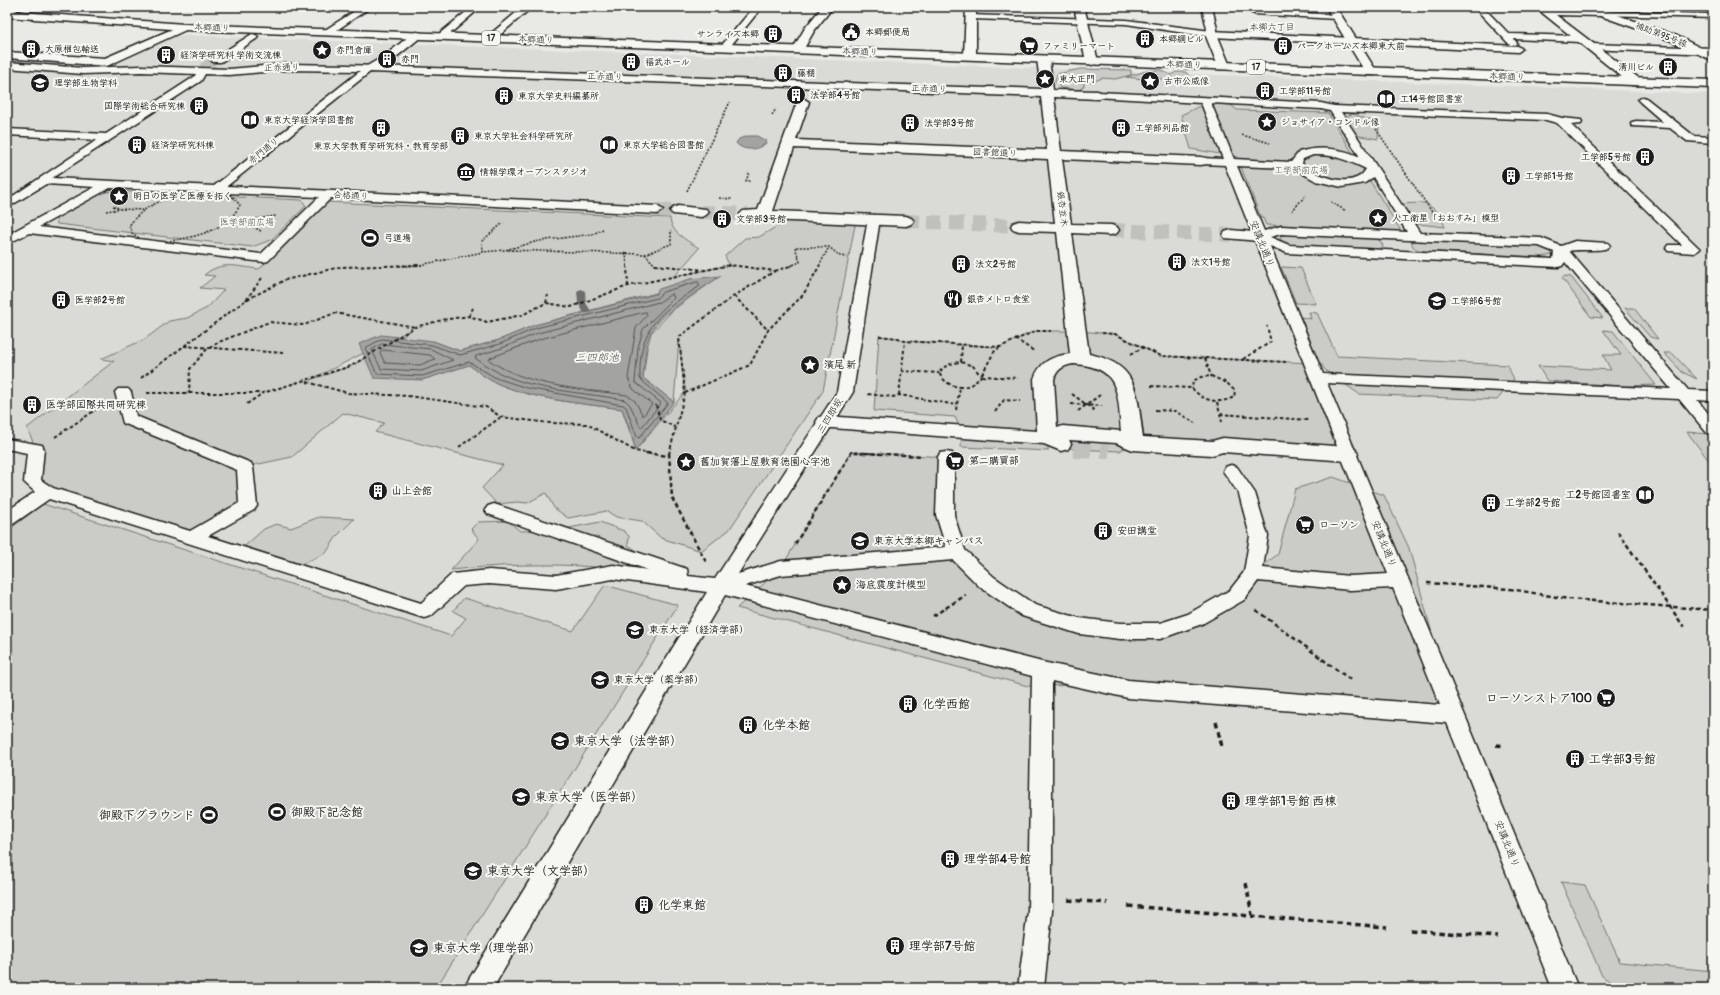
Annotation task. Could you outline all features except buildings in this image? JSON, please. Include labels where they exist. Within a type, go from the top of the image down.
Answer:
[{"type":"main road","points":[[1078,7],[1092,61]]},
{"type":"main road","points":[[1207,7],[1212,29],[1211,34],[1224,66]]},
{"type":"main road","name":"補助第95号線","points":[[1585,7],[1668,36],[1713,58]]},
{"type":"main road","points":[[798,50],[809,30],[826,9]]},
{"type":"main road","points":[[1542,9],[1602,13]]},
{"type":"main road","points":[[1542,9],[1636,82]]},
{"type":"main road","points":[[970,56],[971,12]]},
{"type":"main road","points":[[1334,12],[1371,72]]},
{"type":"main road","name":"本郷通り","points":[[7,13],[184,27],[1713,84]]},
{"type":"main road","points":[[7,55],[107,62],[184,27]]},
{"type":"main road","points":[[391,56],[417,35]]},
{"type":"main road","points":[[217,60],[252,37]]},
{"type":"main road","name":"銀杏並木","points":[[1043,59],[1080,359]]},
{"type":"main road","name":"正赤通り","points":[[988,91],[1098,95]]},
{"type":"main road","points":[[764,214],[803,102]]},
{"type":"main road","name":"図書館通り","points":[[789,144],[1201,161]]},
{"type":"main road","points":[[674,217],[701,212]]},
{"type":"main road","points":[[748,214],[906,221]]},
{"type":"main road","points":[[1019,226],[1111,230]]},
{"type":"main road","points":[[1231,235],[1259,236]]},
{"type":"main road","points":[[1048,438],[1044,379],[1047,370],[1055,364],[1067,360],[1080,359],[1095,361],[1109,367],[1120,375],[1124,384],[1133,443]]},
{"type":"main road","points":[[826,422],[1048,438],[1073,449]]},
{"type":"main road","points":[[1048,438],[1063,433],[1119,437],[1133,443],[1212,448],[1223,445],[1348,454]]},
{"type":"main road","points":[[1109,450],[1120,451],[1133,443]]},
{"type":"lane","points":[[7,13],[21,7]]},
{"type":"lane","points":[[328,32],[367,7]]},
{"type":"lane","points":[[442,36],[477,7]]},
{"type":"lane","points":[[491,38],[528,7]]},
{"type":"lane","points":[[725,47],[758,7]]},
{"type":"lane","points":[[971,12],[1082,21],[1126,22],[1211,34],[1518,49],[1478,7]]},
{"type":"lane","points":[[1262,36],[1255,16],[1334,12]]},
{"type":"lane","points":[[1602,13],[1713,16]]},
{"type":"lane","points":[[1505,36],[1580,39]]},
{"type":"lane","points":[[1591,47],[1713,51]]},
{"type":"lane","name":"正赤通り","points":[[7,65],[83,71],[141,69],[229,72],[286,67],[374,66],[988,91]]},
{"type":"lane","name":"赤門通り","points":[[217,189],[374,66]]},
{"type":"lane","points":[[7,205],[44,181],[49,175],[198,79],[203,70]]},
{"type":"lane","name":"正赤通り","points":[[1098,95],[1204,99],[1321,106],[1336,112]]},
{"type":"lane","name":"安講北通り","points":[[1204,99],[1565,988]]},
{"type":"lane","points":[[1642,100],[1691,139],[1713,140]]},
{"type":"lane","points":[[1336,112],[1368,117],[1555,124],[1561,121]]},
{"type":"lane","points":[[1336,112],[1547,117],[1561,121],[1577,122]]},
{"type":"lane","points":[[1336,112],[1416,236]]},
{"type":"lane","points":[[1561,121],[1694,248],[1672,248]]},
{"type":"lane","points":[[1636,124],[1673,125]]},
{"type":"lane","points":[[7,132],[108,137]]},
{"type":"lane","points":[[1296,165],[1296,161],[1299,156],[1307,153],[1328,152],[1340,154],[1372,168]]},
{"type":"lane","points":[[1201,161],[1296,165],[1309,175],[1319,179],[1342,183],[1362,180],[1367,177],[1372,168]]},
{"type":"lane","name":"合格通り","points":[[44,181],[657,210]]},
{"type":"lane","points":[[7,240],[108,184]]},
{"type":"lane","points":[[27,229],[264,258],[328,195]]},
{"type":"lane","name":"三四郎坂","points":[[478,988],[720,587],[845,392],[874,219]]},
{"type":"lane","points":[[1259,236],[1281,230],[1416,236],[1541,242],[1561,250],[1713,429]]},
{"type":"lane","points":[[1393,235],[1405,255]]},
{"type":"lane","points":[[1259,236],[1287,249],[1558,263],[1561,250]]},
{"type":"lane","points":[[1561,250],[1575,245],[1604,246]]},
{"type":"lane","points":[[1317,378],[1713,396]]},
{"type":"lane","points":[[123,392],[129,419],[245,467],[248,506],[193,537]]},
{"type":"lane","points":[[7,444],[36,449],[32,482],[47,492],[424,611],[459,579],[489,577],[556,582],[613,572],[720,587],[781,568],[956,553]]},
{"type":"lane","points":[[946,457],[945,515],[956,553],[987,582],[1029,611],[1078,626],[1120,631],[1160,631],[1195,619],[1236,595],[1253,574],[1259,536],[1247,493],[1230,471]]},
{"type":"lane","points":[[7,520],[47,492]]},
{"type":"lane","points":[[494,510],[720,587],[1042,670],[1128,689],[1454,715]]},
{"type":"lane","points":[[1253,574],[1350,583],[1399,581]]},
{"type":"lane","points":[[1031,988],[1040,898],[1042,670]]},
{"type":"path","points":[[770,8],[826,9]]},
{"type":"path","points":[[698,169],[740,82]]},
{"type":"path","points":[[1368,117],[1450,238]]},
{"type":"path","points":[[1215,128],[1307,153]]},
{"type":"path","points":[[749,173],[746,181],[751,182],[753,177]]},
{"type":"path","points":[[217,189],[231,195],[240,205],[238,212],[230,220],[209,231],[148,244],[132,233],[129,226],[133,219],[142,210],[170,198],[217,189]]},
{"type":"path","points":[[230,220],[267,218],[306,207],[314,208]]},
{"type":"path","points":[[36,449],[123,392],[246,300],[286,280],[340,267],[420,265],[483,252],[505,250],[645,254],[671,244],[674,217]]},
{"type":"path","points":[[230,220],[256,227],[264,233],[266,241],[264,258]]},
{"type":"path","points":[[483,252],[482,241],[505,221]]},
{"type":"path","points":[[505,250],[539,241],[593,234],[605,228]]},
{"type":"path","points":[[720,587],[672,498],[668,456],[685,392],[679,337],[734,296],[775,272],[800,262],[795,246],[829,247],[840,256],[868,258]]},
{"type":"path","points":[[685,392],[750,365],[768,330],[803,295],[829,247]]},
{"type":"path","points":[[626,253],[628,286]]},
{"type":"path","points":[[645,254],[656,266],[710,271]]},
{"type":"path","points":[[123,392],[189,394],[263,393],[306,382],[351,366],[415,327],[442,320],[469,316],[487,322],[522,314],[546,303],[571,307],[628,286],[710,271],[730,265],[775,272]]},
{"type":"path","points":[[246,300],[262,277]]},
{"type":"path","points":[[546,303],[548,295]]},
{"type":"path","points":[[734,296],[768,330]]},
{"type":"path","points":[[469,316],[473,308]]},
{"type":"path","points":[[189,394],[190,369],[207,350],[219,342],[269,322],[304,325],[335,313],[415,327]]},
{"type":"path","points":[[1243,359],[1271,342],[1266,326]]},
{"type":"path","points":[[899,395],[905,341]]},
{"type":"path","points":[[961,362],[962,344]]},
{"type":"path","points":[[184,346],[207,350],[283,352]]},
{"type":"path","points":[[981,376],[979,369],[971,364],[961,362],[951,363],[942,367],[939,373],[942,380],[945,382],[960,387],[970,386],[978,382],[994,352],[1000,347]]},
{"type":"path","points":[[1205,358],[1210,376]]},
{"type":"path","points":[[901,371],[939,373]]},
{"type":"path","points":[[981,376],[1013,377]]},
{"type":"path","points":[[1154,386],[1192,388],[1197,394],[1206,400],[1217,402],[1228,401],[1234,397],[1235,391],[1231,384],[1222,379],[1210,376],[1200,377],[1193,381],[1192,388]]},
{"type":"path","points":[[306,382],[348,393],[408,396],[486,407],[501,416],[550,423],[587,424],[635,451],[668,456]]},
{"type":"path","points":[[893,396],[899,395],[956,405],[960,387]]},
{"type":"path","points":[[247,404],[263,393]]},
{"type":"path","points":[[1217,402],[1220,414],[1287,418]]},
{"type":"path","points":[[1046,403],[1128,408]]},
{"type":"path","points":[[656,405],[660,420],[675,427]]},
{"type":"path","points":[[459,447],[501,416]]},
{"type":"path","points":[[781,568],[851,452],[998,460],[1003,457]]},
{"type":"path","points":[[1618,532],[1684,627]]},
{"type":"path","points":[[1399,581],[1510,590],[1568,599],[1713,610]]},
{"type":"path","points":[[906,634],[987,582]]},
{"type":"path","points":[[1236,595],[1355,683]]},
{"type":"path","points":[[1246,883],[1252,915]]},
{"type":"path","points":[[1040,898],[1108,903]]},
{"type":"path","points":[[1128,906],[1387,927]]},
{"type":"path","points":[[1410,930],[1498,937]]},
{"type":"shaded area","name":"東京大学本郷キャンパス","points":[[174,35],[1713,94],[1713,988],[7,988],[7,57],[112,64]]},
{"type":"green space","points":[[1080,69],[1131,70],[1131,75],[1115,79],[1102,78],[1095,81],[1084,82],[1084,86],[1079,90],[1060,88],[1055,81],[1057,74]]},
{"type":"green space","points":[[1160,70],[1171,75],[1176,72],[1186,72],[1189,76],[1178,82],[1161,79],[1152,80],[1126,77],[1146,71]]},
{"type":"green space","name":"工学部前広場","points":[[1208,102],[1231,105],[1237,110],[1328,113],[1401,231],[1298,228],[1295,226],[1266,225],[1263,218],[1261,218],[1237,157],[1191,149],[1181,115]]},
{"type":"green space","points":[[1352,114],[1379,123],[1378,139],[1343,133],[1335,120]]},
{"type":"green space","name":"医学部前広場","points":[[113,191],[302,200],[306,206],[271,240],[252,247],[57,224],[56,218],[100,193]]},
{"type":"green space","points":[[328,202],[670,218],[673,228],[685,239],[699,248],[674,277],[729,265],[725,256],[745,238],[759,237],[793,217],[856,220],[823,391],[729,530],[701,551],[661,538],[642,521],[616,517],[607,511],[568,518],[554,508],[546,493],[527,503],[517,502],[497,504],[482,488],[503,465],[375,432],[384,423],[343,413],[292,457],[245,467],[248,506],[193,537],[32,482],[36,449],[27,428],[114,361],[101,359],[145,339],[169,321],[187,318],[207,308],[224,290],[200,288],[215,276],[204,275],[211,270],[224,266],[259,269]],"holes":[[[720,276],[673,310],[651,333],[643,378],[674,402],[679,340],[685,392],[636,450],[622,409],[573,403],[523,393],[492,381],[469,365],[422,380],[433,341],[460,351],[499,340],[535,325]],[[412,329],[399,339],[351,366],[310,380]]]},
{"type":"green space","points":[[1426,203],[1440,214],[1445,227],[1400,222],[1390,204]]},
{"type":"green space","points":[[1281,234],[1373,238],[1379,240],[1383,245],[1382,248],[1373,249],[1292,245],[1282,242],[1280,238]]},
{"type":"green space","points":[[1421,239],[1540,246],[1549,249],[1552,252],[1552,255],[1541,257],[1422,251],[1414,248],[1412,245],[1412,241]]},
{"type":"green space","points":[[1281,267],[1301,268],[1316,304],[1296,303]]},
{"type":"green space","points":[[1565,276],[1571,277],[1603,318],[1591,317],[1562,278]]},
{"type":"green space","points":[[1625,308],[1634,308],[1658,339],[1650,337]]},
{"type":"green space","points":[[1309,312],[1317,313],[1337,356],[1507,365],[1514,379],[1497,400],[1359,394],[1326,371],[1318,360],[1301,317],[1311,319]]},
{"type":"green space","points":[[1603,330],[1613,331],[1656,385],[1624,386],[1547,381],[1538,366],[1611,370],[1603,355],[1621,355]]},
{"type":"green space","points":[[1035,331],[1077,331],[1115,334],[1161,356],[1311,363],[1348,454],[1133,443],[1120,451],[1073,449],[1048,438],[1048,451],[961,447],[962,432],[955,417],[874,411],[879,336],[898,338],[905,341],[1000,347]]},
{"type":"green space","points":[[1664,353],[1672,353],[1697,379],[1682,372]]},
{"type":"green space","points":[[1687,432],[1708,434],[1713,440],[1713,466]]},
{"type":"green space","points":[[851,452],[946,457],[957,553],[1029,611],[1120,631],[1195,619],[1278,554],[1295,489],[1333,477],[1384,495],[1409,548],[1454,715],[1114,685],[1028,686],[737,608],[781,568]]},
{"type":"green space","name":"御殿下グラウンド","points":[[43,504],[451,636],[466,618],[453,611],[464,598],[573,631],[605,585],[678,605],[436,988],[7,988],[7,531]]},
{"type":"green space","points":[[319,517],[354,519],[337,536],[326,553],[297,566],[238,552],[264,529],[276,524],[291,528]]},
{"type":"green space","points":[[508,521],[520,531],[547,530],[560,525],[569,528],[600,522],[624,531],[629,536],[628,545],[648,558],[652,566],[598,576],[594,567],[558,565],[522,565],[451,570],[479,539],[471,529],[478,522]]},
{"type":"green space","points":[[1561,882],[1585,885],[1620,962],[1713,971],[1713,988],[1620,988],[1602,976]]},
{"type":"water","points":[[747,136],[757,136],[766,141],[766,143],[759,147],[747,149],[736,143],[739,139]]},
{"type":"water","name":"三四郎池","points":[[721,276],[673,309],[651,332],[646,348],[643,378],[674,402],[635,451],[633,439],[622,409],[573,403],[523,393],[492,381],[469,365],[422,380],[374,378],[359,344],[381,335],[433,341],[460,351],[499,340],[535,325],[656,294],[659,289],[690,279]]},
{"type":"waterway","points":[[581,291],[582,303],[587,311]]},
{"type":"tunnel","points":[[379,63],[391,56]]},
{"type":"tunnel","points":[[203,69],[217,60]]},
{"type":"tunnel","points":[[657,210],[678,211]]},
{"type":"tunnel","points":[[701,212],[748,214]]},
{"type":"tunnel","points":[[906,221],[1019,226]]},
{"type":"tunnel","points":[[1111,230],[1231,235]]},
{"type":"tunnel","points":[[1073,449],[1109,450]]},
{"type":"place","name":"本郷郵便局","points":[[851,32]]},
{"type":"place","name":"サンライズ本郷","points":[[773,34]]},
{"type":"place","name":"本郷綱ビル","points":[[1145,39]]},
{"type":"place","name":"ファミリーマート","points":[[1029,46]]},
{"type":"place","name":"パークホームズ本郷東大前","points":[[1283,46]]},
{"type":"place","name":"大原梱包輸送","points":[[31,49]]},
{"type":"place","name":"赤門倉庫","points":[[322,50]]},
{"type":"place","name":"経済学研究科 学術交流棟","points":[[166,55]]},
{"type":"place","name":"赤門","points":[[387,59]]},
{"type":"place","name":"福武ホール","points":[[631,62]]},
{"type":"place","name":"清川ビル","points":[[1668,67]]},
{"type":"place","name":"藤棚","points":[[783,73]]},
{"type":"place","name":"東大正門","points":[[1045,79]]},
{"type":"place","name":"古市公威像","points":[[1150,81]]},
{"type":"place","name":"理学部生物学科","points":[[40,83]]},
{"type":"place","name":"工学部11号館","points":[[1265,91]]},
{"type":"place","name":"法学部4号館","points":[[796,95]]},
{"type":"place","name":"東京大学史料編纂所","points":[[504,96]]},
{"type":"place","name":"工14号館図書室","points":[[1386,99]]},
{"type":"place","name":"国際学術総合研究棟","points":[[199,106]]},
{"type":"place","name":"東京大学経済学図書館","points":[[250,120]]},
{"type":"place","name":"ジョサイア・コンドル像","points":[[1267,122]]},
{"type":"place","name":"法学部3号館","points":[[910,123]]},
{"type":"place","name":"東京大学教育学研究科・教育学部","points":[[381,128]]},
{"type":"place","name":"工学部列品館","points":[[1121,128]]},
{"type":"place","name":"東京大学社会科学研究所","points":[[460,136]]},
{"type":"place","name":"経済学研究科棟","points":[[137,145]]},
{"type":"place","name":"東京大学総合図書館","points":[[609,145]]},
{"type":"place","name":"工学部5号館","points":[[1645,157]]},
{"type":"place","name":"情報学環オープンスタジオ","points":[[466,172]]},
{"type":"place","name":"工学部1号館","points":[[1511,176]]},
{"type":"place","name":"明日の医学と医療を拓く","points":[[119,196]]},
{"type":"place","name":"人工衛星「おおすみ」模型","points":[[1378,218]]},
{"type":"place","name":"文学部3号館","points":[[722,219]]},
{"type":"place","name":"弓道場","points":[[370,238]]},
{"type":"place","name":"法文1号館","points":[[1177,262]]},
{"type":"place","name":"法文2号館","points":[[961,264]]},
{"type":"place","name":"銀杏メトロ食堂","points":[[953,299]]},
{"type":"place","name":"医学部2号館","points":[[61,300]]},
{"type":"place","name":"工学部6号館","points":[[1437,301]]},
{"type":"place","name":"濱尾 新","points":[[810,365]]},
{"type":"place","name":"医学部国際共同研究棟","points":[[32,405]]},
{"type":"place","name":"第二購買部","points":[[955,461]]},
{"type":"place","name":"舊加賀藩上屋敷育徳園心字池","points":[[686,462]]},
{"type":"place","name":"山上会館","points":[[378,491]]},
{"type":"place","name":"工2号館図書室","points":[[1645,495]]},
{"type":"place","name":"工学部2号館","points":[[1491,503]]},
{"type":"place","name":"ローソン","points":[[1305,525]]},
{"type":"place","name":"安田講堂","points":[[1103,531]]},
{"type":"place","name":"東京大学本郷キャンパス","points":[[860,541]]},
{"type":"place","name":"海底震度計模型","points":[[842,585]]},
{"type":"place","name":"東京大学（経済学部）","points":[[635,630]]},
{"type":"place","name":"東京大学（薬学部）","points":[[600,680]]},
{"type":"place","name":"ローソンストア100","points":[[1606,698]]},
{"type":"place","name":"化学西館","points":[[908,704]]},
{"type":"place","name":"化学本館","points":[[748,725]]},
{"type":"place","name":"東京大学（法学部）","points":[[560,741]]},
{"type":"place","name":"工学部3号館","points":[[1575,759]]},
{"type":"place","name":"東京大学（医学部）","points":[[521,797]]},
{"type":"place","name":"理学部1号館 西棟","points":[[1231,801]]},
{"type":"place","name":"御殿下記念館","points":[[277,812]]},
{"type":"place","name":"御殿下グラウンド","points":[[209,815]]},
{"type":"place","name":"理学部4号館","points":[[950,859]]},
{"type":"place","name":"東京大学（文学部）","points":[[473,871]]},
{"type":"place","name":"化学東館","points":[[644,905]]},
{"type":"place","name":"理学部7号館","points":[[895,946]]},
{"type":"place","name":"東京大学（理学部）","points":[[419,948]]},
{"type":"district","name":"本郷六丁目","points":[[1272,27]]}]
